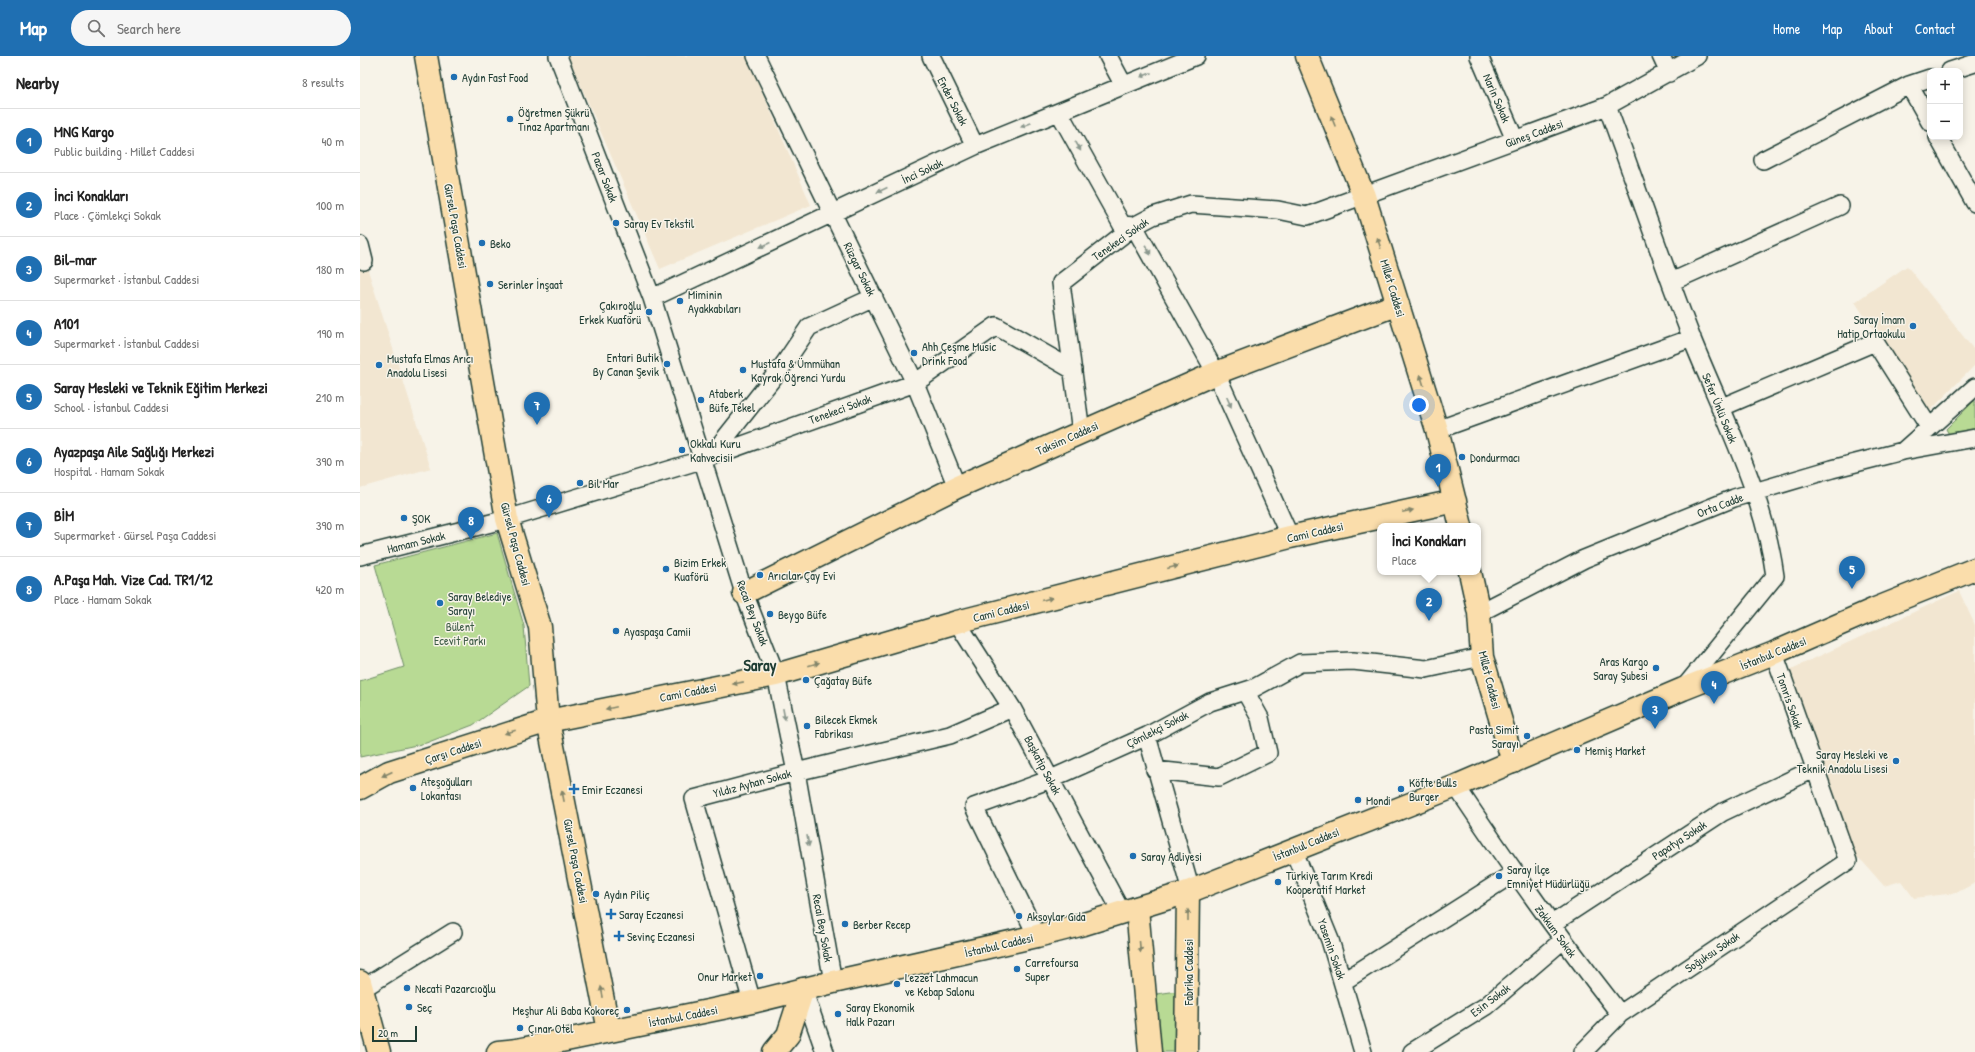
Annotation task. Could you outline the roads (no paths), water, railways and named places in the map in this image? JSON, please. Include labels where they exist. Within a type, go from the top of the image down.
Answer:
[{"type":"main road","name":"Gürsel Paşa Caddesi","points":[[426,56],[507,519],[540,627],[548,721],[609,1030]]},
{"type":"main road","name":"Millet Caddesi","points":[[1307,56],[1364,196],[1437,430],[1459,523]]},
{"type":"main road","name":"Taksim Caddesi","points":[[744,593],[957,486],[1216,373],[1398,304]]},
{"type":"main road","name":"Cami Caddesi","points":[[548,721],[776,675],[957,622],[1290,537],[1455,501]]},
{"type":"main road","name":"İstanbul Caddesi","points":[[498,1052],[752,1002],[833,982],[1037,936],[1129,911],[1189,891],[1456,786],[1683,689],[1774,653],[1875,609],[1975,569]]},
{"type":"main road","name":"Millet Caddesi","points":[[1471,575],[1479,613],[1482,657],[1513,762]]},
{"type":"main road","name":"Çarşı Caddesi","points":[[360,788],[389,772],[548,721]]},
{"type":"main road","name":"Fabrika Caddesi","points":[[1186,1052],[1189,891]]},
{"type":"main road","points":[[1129,911],[1150,1052]]},
{"type":"main road","points":[[361,985],[379,1052]]},
{"type":"main road","points":[[774,1052],[788,1035],[803,989]]},
{"type":"street","name":"Pazar Sokak","points":[[558,56],[652,298]]},
{"type":"street","name":"Rüzgar Sokak","points":[[756,56],[915,382],[957,486]]},
{"type":"street","name":"Ender Sokak","points":[[931,56],[976,146]]},
{"type":"street","points":[[1108,56],[1123,84]]},
{"type":"street","name":"İnci Sokak","points":[[652,298],[976,146],[1123,84],[1196,56]]},
{"type":"street","name":"Narin Sokak","points":[[1480,56],[1515,140]]},
{"type":"street","points":[[1661,56],[1668,72]]},
{"type":"street","name":"Güneş Caddesi","points":[[1364,196],[1607,106],[1697,56]]},
{"type":"street","points":[[1959,68],[1975,63]]},
{"type":"street","points":[[1763,160],[1909,85],[1927,79]]},
{"type":"street","points":[[1909,85],[1927,117]]},
{"type":"street","name":"Sefer Ünlü Sokak","points":[[1607,106],[1692,338],[1754,492],[1770,544],[1775,576],[1683,689]]},
{"type":"street","points":[[1059,112],[1122,225],[1134,226],[1216,373],[1290,537]]},
{"type":"street","points":[[1940,140],[1975,202]]},
{"type":"street","name":"Tenekeci Sokak","points":[[1081,432],[1061,283],[1134,226],[1153,216],[1191,204],[1278,210],[1307,216],[1364,196]]},
{"type":"street","points":[[1671,282],[1840,206]]},
{"type":"street","points":[[706,458],[784,364],[809,327],[874,297]]},
{"type":"street","name":"Recai Bey Sokak","points":[[652,298],[706,458],[744,593],[776,675],[796,772],[833,982]]},
{"type":"street","name":"Tenekeci Sokak","points":[[706,458],[915,382],[996,326],[1073,370]]},
{"type":"street","points":[[1437,430],[1692,338]]},
{"type":"street","points":[[1720,408],[1875,342],[1929,427]]},
{"type":"street","points":[[1903,451],[1975,387]]},
{"type":"street","name":"Orta Cadde","points":[[1479,613],[1584,559],[1734,498],[1832,469],[1903,451],[1975,438]]},
{"type":"street","name":"Hamam Sokak","points":[[360,556],[507,519],[706,458]]},
{"type":"street","name":"Başkatip Sokak","points":[[957,622],[1012,708],[1129,911]]},
{"type":"street","name":"Tomris Sokak","points":[[1774,653],[1848,861]]},
{"type":"street","name":"Çömlekçi Sokak","points":[[1037,936],[974,807],[1052,779],[1147,736],[1210,702],[1254,688],[1300,663],[1353,662],[1426,669],[1482,657]]},
{"type":"street","points":[[1155,770],[1219,778],[1268,753],[1260,718],[1245,691]]},
{"type":"street","name":"Yıldız Ayhan Sokak","points":[[752,1002],[694,799],[796,772],[950,735],[1012,708]]},
{"type":"street","points":[[1147,736],[1189,891]]},
{"type":"street","name":"Papatya Sokak","points":[[1552,924],[1723,812],[1814,769]]},
{"type":"street","name":"Zakkum Sokak","points":[[1456,786],[1562,940],[1620,1014]]},
{"type":"street","name":"Yasemin Sokak","points":[[1293,849],[1330,940],[1344,981],[1363,1052]]},
{"type":"street","name":"Soğuksu Sokak","points":[[1583,1052],[1620,1014],[1848,861]]},
{"type":"street","points":[[1344,981],[1514,872]]},
{"type":"street","points":[[361,985],[453,932]]},
{"type":"street","name":"Esin Sokak","points":[[1412,1052],[1486,1006],[1562,940]]},
{"type":"street","points":[[803,989],[825,1052]]},
{"type":"place","name":"Aydın Fast Food","points":[[454,77]]},
{"type":"place","name":"Öğretmen Şükrü Tınaz Apartmanı","points":[[510,119]]},
{"type":"place","name":"Saray Ev Tekstil","points":[[616,223]]},
{"type":"place","name":"Beko","points":[[482,243]]},
{"type":"place","name":"Serinler İnşaat","points":[[490,284]]},
{"type":"place","name":"Miminin Ayakkabıları","points":[[680,301]]},
{"type":"place","name":"Çakıroğlu Erkek Kuaförü","points":[[649,312]]},
{"type":"place","name":"Saray İmam Hatip Ortaokulu","points":[[1913,326]]},
{"type":"place","name":"Ahh Çeşme Music Drink Food","points":[[914,353]]},
{"type":"place","name":"Entari Butik By Canan Şevik","points":[[667,364]]},
{"type":"place","name":"Mustafa Elmas Arıcı Anadolu Lisesi","points":[[379,365]]},
{"type":"place","name":"Mustafa & Ümmühan Kayrak Öğrenci Yurdu","points":[[743,370]]},
{"type":"place","name":"Ataberk Büfe Tekel","points":[[701,400]]},
{"type":"place","name":"BİM","points":[[537,425]]},
{"type":"place","name":"Okkalı Kuru Kahvecisii","points":[[682,450]]},
{"type":"place","name":"Dondurmacı","points":[[1462,457]]},
{"type":"place","name":"Bil Mar","points":[[580,483]]},
{"type":"place","name":"MNG Kargo","points":[[1438,487]]},
{"type":"place","name":"ŞOK","points":[[404,518]]},
{"type":"place","name":"Ayazpaşa Aile Sağlığı Merkezi","points":[[549,518]]},
{"type":"place","name":"A.Paşa Mah. Vize Cad. TR1/12","points":[[471,540]]},
{"type":"place","name":"Bizim Erkek Kuaförü","points":[[666,569]]},
{"type":"place","name":"Arıcılar Çay Evi","points":[[760,575]]},
{"type":"place","name":"Saray Mesleki ve Teknik Eğitim Merkezi","points":[[1852,589]]},
{"type":"place","name":"Saray Belediye Sarayı","points":[[440,603]]},
{"type":"place","name":"Beygo Büfe","points":[[770,614]]},
{"type":"place","name":"İnci Konakları","points":[[1429,621]]},
{"type":"place","name":"Ayaspaşa Camii","points":[[616,631]]},
{"type":"place","name":"Aras Kargo Saray Şubesi","points":[[1656,668]]},
{"type":"place","name":"Çağatay Büfe","points":[[806,680]]},
{"type":"place","name":"A101","points":[[1714,704]]},
{"type":"place","name":"Bilecek Ekmek Fabrikası","points":[[807,726]]},
{"type":"place","name":"Bil-mar","points":[[1655,729]]},
{"type":"place","name":"Pasta Simit Sarayı","points":[[1527,736]]},
{"type":"place","name":"Memiş Market","points":[[1577,750]]},
{"type":"place","name":"Saray Mesleki ve Teknik Anadolu Lisesi","points":[[1896,761]]},
{"type":"place","name":"Ateşoğulları Lokantası","points":[[413,788]]},
{"type":"place","name":"Emir Eczanesi","points":[[574,789]]},
{"type":"place","name":"Köfte Bulls Burger","points":[[1401,789]]},
{"type":"place","name":"Mondi","points":[[1358,800]]},
{"type":"place","name":"Saray Adliyesi","points":[[1133,856]]},
{"type":"place","name":"Saray İlçe Emniyet Müdürlüğü","points":[[1499,876]]},
{"type":"place","name":"Türkiye Tarım Kredi Kooperatif Market","points":[[1278,882]]},
{"type":"place","name":"Aydın Piliç","points":[[596,894]]},
{"type":"place","name":"Saray Eczanesi","points":[[611,914]]},
{"type":"place","name":"Aksoylar Gıda","points":[[1019,916]]},
{"type":"place","name":"Berber Recep","points":[[845,924]]},
{"type":"place","name":"Sevinç Eczanesi","points":[[619,936]]},
{"type":"place","name":"Carrefoursa Super","points":[[1017,969]]},
{"type":"place","name":"Onur Market","points":[[760,976]]},
{"type":"place","name":"Lezzet Lahmacun ve Kebap Salonu","points":[[897,984]]},
{"type":"place","name":"Necati Pazarcıoğlu","points":[[407,988]]},
{"type":"place","name":"Seç","points":[[409,1007]]},
{"type":"place","name":"Meşhur Ali Baba Kokoreç","points":[[627,1010]]},
{"type":"place","name":"Saray Ekonomik Halk Pazarı","points":[[838,1014]]},
{"type":"place","name":"Çınar Otel","points":[[520,1028]]},
{"type":"district","name":"Saray","points":[[760,665]]},
{"type":"park label","name":"Bülent Ecevit Parkı","points":[[460,633]]}]
